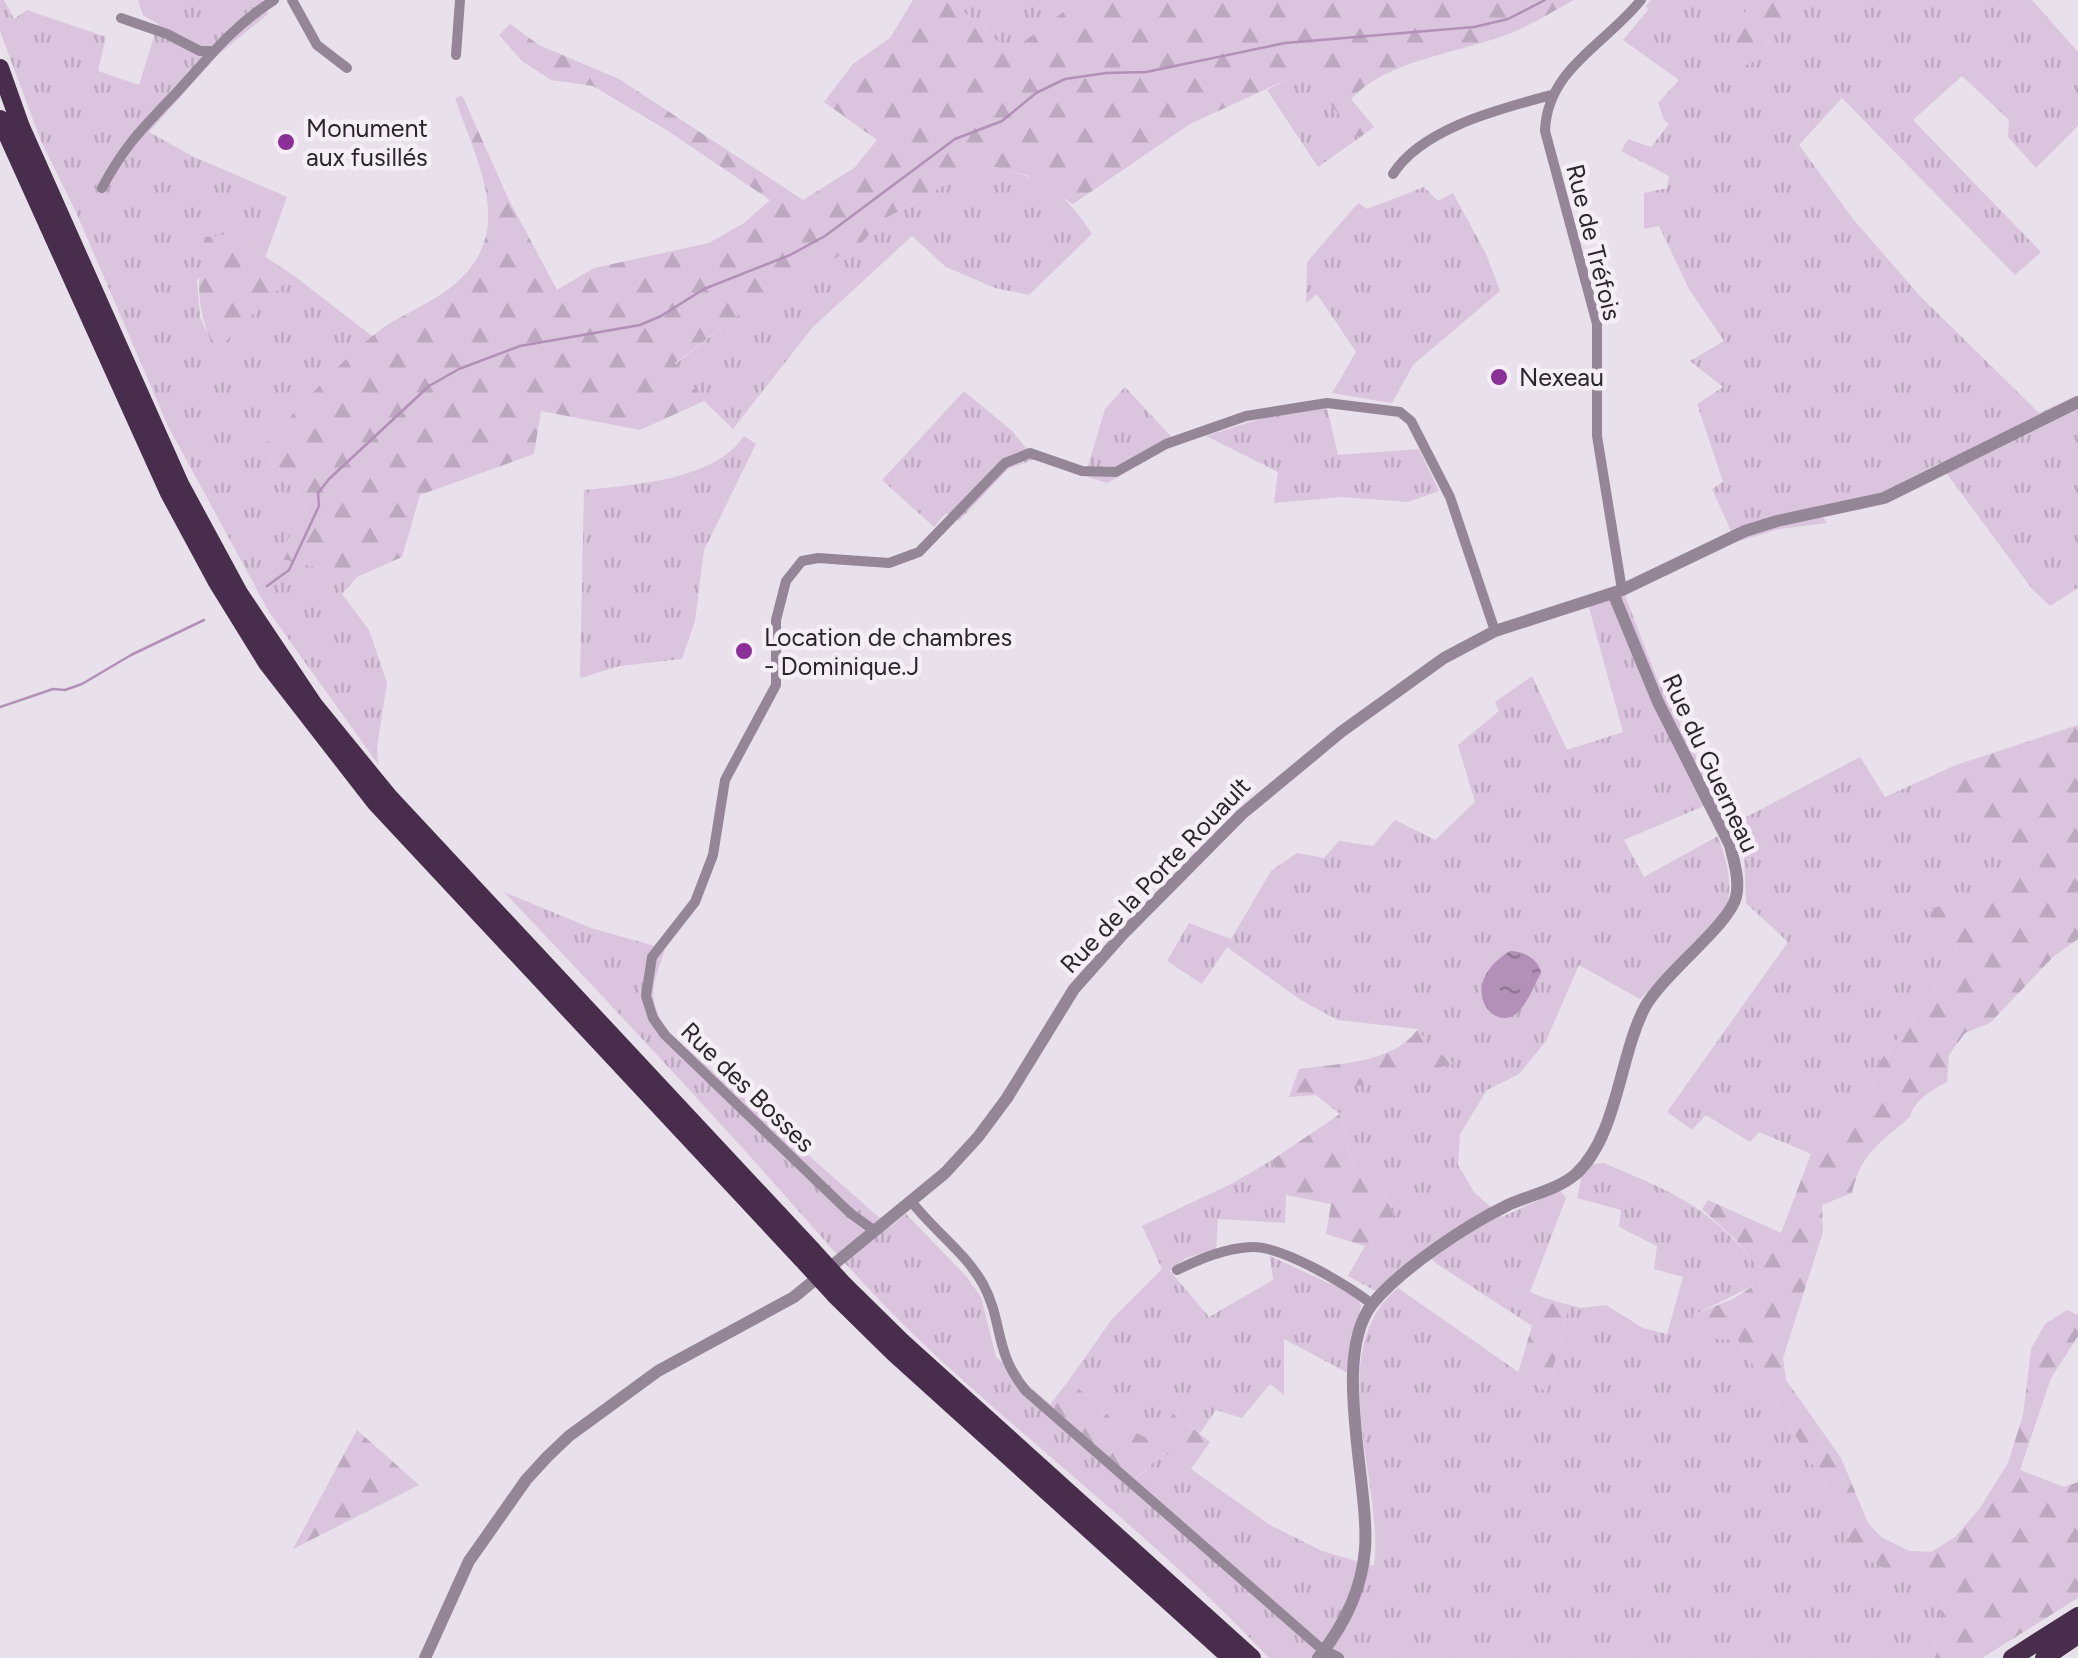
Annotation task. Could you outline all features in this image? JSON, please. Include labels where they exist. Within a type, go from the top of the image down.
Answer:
[{"type":"highway","points":[[0,68],[28,142],[180,484],[262,630],[324,717],[389,797],[806,1254]]},
{"type":"highway","points":[[0,119],[169,493],[217,582],[268,663],[375,802],[840,1290],[892,1352],[1238,1655]]},
{"type":"highway","points":[[840,1290],[902,1342],[1238,1655]]},
{"type":"highway","points":[[2012,1658],[2078,1616]]},
{"type":"highway","points":[[2044,1658],[2078,1635]]},
{"type":"street","points":[[102,188],[135,134],[210,52],[274,0]]},
{"type":"street","points":[[292,0],[318,45],[347,68]]},
{"type":"street","points":[[456,55],[460,0]]},
{"type":"street","points":[[1392,174],[1402,158],[1427,138],[1551,94],[1560,80],[1642,0]]},
{"type":"street","points":[[121,18],[210,52]]},
{"type":"street","name":"Rue de Tréfois","points":[[1551,94],[1545,131],[1597,324],[1597,436],[1618,591]]},
{"type":"street","name":"Rue des Bosses","points":[[875,1230],[850,1213],[704,1076],[665,1035],[653,1018],[646,996],[652,957],[696,902],[713,855],[725,780],[776,685],[776,620],[786,581],[802,560],[889,563],[919,552],[1004,463],[1030,453],[1082,471],[1116,472],[1166,444],[1246,416],[1327,402],[1357,404],[1395,410],[1411,422],[1450,497],[1495,631]]},
{"type":"street","name":"Rue de la Porte Rouault","points":[[426,1658],[469,1561],[526,1480],[570,1436],[658,1371],[794,1297],[945,1173],[1007,1098],[1074,989],[1200,856],[1283,778],[1341,732],[1444,658],[1495,631],[1618,591],[1745,532],[1884,498],[2078,402]]},
{"type":"street","name":"Rue du Guerneau","points":[[1372,1304],[1474,1222],[1566,1182],[1592,1155],[1646,1006],[1665,978],[1730,912],[1736,897],[1736,870],[1730,845],[1658,702],[1618,591]]},
{"type":"street","points":[[911,1202],[969,1264],[984,1286],[1002,1353],[1011,1373],[1026,1391],[1321,1654],[1338,1658]]},
{"type":"street","points":[[1177,1270],[1203,1257],[1254,1246],[1310,1266],[1372,1304],[1358,1344],[1353,1394],[1365,1552],[1357,1591],[1321,1654]]},
{"type":"green space","points":[[0,0],[4,0],[14,19],[27,10],[106,37],[98,71],[139,85],[158,24],[143,15],[138,0],[263,0],[268,14],[219,54],[149,132],[192,156],[287,197],[265,258],[230,235],[197,280],[200,317],[215,351],[293,275],[372,336],[262,447],[306,507],[278,558],[357,577],[342,594],[369,630],[387,683],[378,764],[269,612],[168,426],[76,212],[41,141],[0,31]]},
{"type":"green space","points":[[913,0],[950,0],[1010,52],[1079,0],[1574,0],[1512,33],[1402,67],[1366,86],[1351,99],[1374,127],[1359,138],[1303,72],[1190,124],[1073,204],[1026,175],[995,167],[943,186],[881,221],[862,243],[745,310],[675,363],[704,401],[640,430],[541,411],[534,454],[420,495],[402,557],[357,577],[277,558],[306,507],[262,447],[371,337],[450,288],[471,267],[483,245],[488,222],[487,198],[455,98],[462,95],[508,198],[557,290],[594,268],[709,243],[744,223],[770,200],[593,86],[551,80],[522,61],[499,35],[510,24],[539,45],[619,79],[803,200],[854,168],[877,140],[824,102],[853,64],[890,38]]},
{"type":"green space","points":[[950,0],[1079,0],[1010,52]]},
{"type":"green space","points":[[1651,0],[1753,0],[1743,16],[1758,60],[1796,0],[2032,0],[2078,52],[2078,126],[2036,168],[2008,137],[2009,120],[1962,76],[1913,120],[2041,252],[2015,275],[1842,98],[1799,145],[1853,219],[1920,296],[2039,413],[2078,395],[2078,588],[2050,606],[2032,589],[1939,463],[1879,494],[1816,507],[1827,523],[1779,529],[1736,542],[1712,489],[1723,482],[1697,404],[1723,387],[1690,361],[1724,341],[1689,289],[1659,226],[1644,229],[1644,193],[1667,188],[1669,176],[1621,151],[1628,139],[1651,147],[1669,124],[1658,103],[1679,80],[1623,40],[1648,10],[1646,6]]},
{"type":"green space","points":[[1753,0],[1796,0],[1758,60],[1742,67],[1730,54],[1730,37]]},
{"type":"green space","points":[[1303,71],[1359,138],[1318,167],[1267,90]]},
{"type":"green space","points":[[995,167],[1052,189],[1092,234],[1029,295],[995,288],[946,267],[912,236],[812,328],[733,429],[675,364],[745,310],[862,243],[881,221],[943,186]]},
{"type":"green space","points":[[1424,187],[1438,201],[1453,193],[1486,254],[1500,291],[1413,365],[1392,403],[1332,393],[1356,352],[1317,294],[1306,303],[1307,262],[1358,203],[1367,209]]},
{"type":"green space","points":[[230,234],[293,275],[215,352],[201,308],[200,269],[205,237]]},
{"type":"green space","points":[[1125,387],[1177,443],[1107,483],[1085,476],[1105,409]]},
{"type":"green space","points":[[964,391],[1012,431],[1035,459],[1008,469],[959,521],[946,513],[934,527],[882,480]]},
{"type":"green space","points":[[1327,408],[1338,455],[1419,449],[1439,491],[1408,502],[1342,497],[1274,503],[1278,472],[1206,436],[1263,418]]},
{"type":"green space","points":[[744,436],[756,444],[704,550],[695,621],[682,659],[620,666],[580,678],[584,490],[649,482],[694,471],[731,451]]},
{"type":"green space","points":[[1624,593],[1656,676],[1718,800],[1624,840],[1644,877],[1718,836],[1729,879],[1727,907],[1640,999],[1579,965],[1546,1041],[1519,1074],[1487,1090],[1460,1134],[1458,1165],[1474,1192],[1502,1217],[1560,1190],[1566,1198],[1530,1292],[1545,1298],[1532,1326],[1437,1264],[1423,1250],[1376,1291],[1348,1276],[1365,1246],[1398,1221],[1385,1197],[1354,1170],[1340,1114],[1316,1095],[1453,1063],[1428,1044],[1418,1029],[1338,1020],[1302,1001],[1227,947],[1202,984],[1167,961],[1189,923],[1231,939],[1271,871],[1297,853],[1324,858],[1339,841],[1373,846],[1395,820],[1435,840],[1475,802],[1458,745],[1499,711],[1495,702],[1532,676],[1567,750],[1623,732],[1588,604]]},
{"type":"green space","points":[[2078,725],[2078,939],[2054,956],[1990,1023],[1965,1033],[1949,1055],[1947,1082],[1924,1096],[1910,1117],[1873,1149],[1861,1167],[1852,1193],[1822,1205],[1823,1232],[1783,1358],[1786,1380],[1841,1458],[1868,1523],[1881,1537],[1909,1551],[1931,1552],[1955,1537],[1980,1508],[2008,1463],[2023,1415],[2031,1349],[2045,1324],[2067,1310],[2078,1315],[2078,1336],[2051,1378],[2020,1470],[2064,1487],[2078,1482],[2078,1598],[1982,1658],[1932,1658],[1945,1593],[1919,1575],[1884,1568],[1863,1558],[1845,1535],[1824,1483],[1738,1340],[1696,1338],[1693,1315],[1733,1299],[1755,1285],[1755,1263],[1702,1209],[1708,1200],[1781,1233],[1811,1154],[1845,1126],[1871,1088],[1880,1061],[1943,981],[1957,949],[1926,911],[1997,885],[2008,869],[1951,784],[1956,765]]},
{"type":"green space","points":[[1860,757],[1885,797],[1956,765],[1952,784],[2009,869],[1998,885],[1927,911],[1957,949],[1943,981],[1880,1061],[1871,1088],[1845,1127],[1811,1154],[1759,1132],[1750,1142],[1706,1115],[1692,1130],[1667,1112],[1788,942],[1746,903],[1744,853],[1731,825]]},
{"type":"green space","points":[[504,892],[591,928],[665,949],[654,999],[666,1030],[890,1227],[906,1214],[981,1297],[996,1357],[1136,1479],[1163,1453],[1174,1457],[1270,1525],[1322,1551],[1374,1566],[1375,1533],[1359,1382],[1363,1347],[1375,1315],[1398,1288],[1547,1392],[1569,1305],[1606,1305],[1643,1328],[1667,1334],[1683,1277],[1654,1269],[1657,1246],[1619,1227],[1621,1210],[1577,1198],[1582,1176],[1592,1164],[1604,1163],[1669,1192],[1721,1227],[1755,1263],[1755,1285],[1693,1315],[1738,1340],[1835,1508],[1884,1568],[1919,1575],[1945,1593],[1932,1658],[1269,1658],[1184,1574],[960,1378],[894,1315]]},
{"type":"green space","points":[[1418,1029],[1428,1044],[1454,1064],[1316,1095],[1289,1097],[1299,1069],[1380,1055],[1407,1041]]},
{"type":"green space","points":[[1340,1114],[1354,1170],[1385,1197],[1398,1221],[1365,1246],[1326,1234],[1331,1204],[1286,1195],[1272,1160]]},
{"type":"green space","points":[[1272,1160],[1286,1195],[1285,1223],[1218,1219],[1216,1249],[1186,1258],[1170,1271],[1209,1317],[1273,1280],[1270,1256],[1348,1292],[1361,1306],[1348,1373],[1284,1339],[1284,1395],[1270,1384],[1242,1418],[1216,1410],[1200,1433],[1174,1413],[1151,1441],[1118,1424],[1069,1380],[1112,1319],[1162,1269],[1142,1226]]},
{"type":"green space","points":[[1545,1298],[1569,1305],[1547,1392],[1518,1373]]},
{"type":"green space","points":[[1069,1380],[1118,1424],[1151,1440],[1174,1413],[1210,1442],[1191,1469],[1163,1453],[1135,1479],[1049,1406]]},
{"type":"green space","points":[[357,1430],[419,1485],[293,1549]]},
{"type":"water","points":[[1510,951],[1530,957],[1541,973],[1524,1005],[1506,1018],[1489,1011],[1482,990],[1494,964]]},
{"type":"waterway","points":[[267,586],[289,570],[319,506],[318,493],[329,479],[429,386],[459,369],[520,346],[640,325],[704,289],[790,255],[825,236],[955,139],[1002,121],[1036,93],[1065,79],[1146,72],[1285,43],[1474,27],[1508,19],[1545,0]]},
{"type":"waterway","points":[[0,707],[53,689],[65,690],[82,684],[204,620]]},
{"type":"place","name":"Monument aux fusillés","points":[[286,142]]},
{"type":"place","name":"Nexeau","points":[[1499,377]]},
{"type":"place","name":"Location de chambres - Dominique.J","points":[[744,651]]}]
